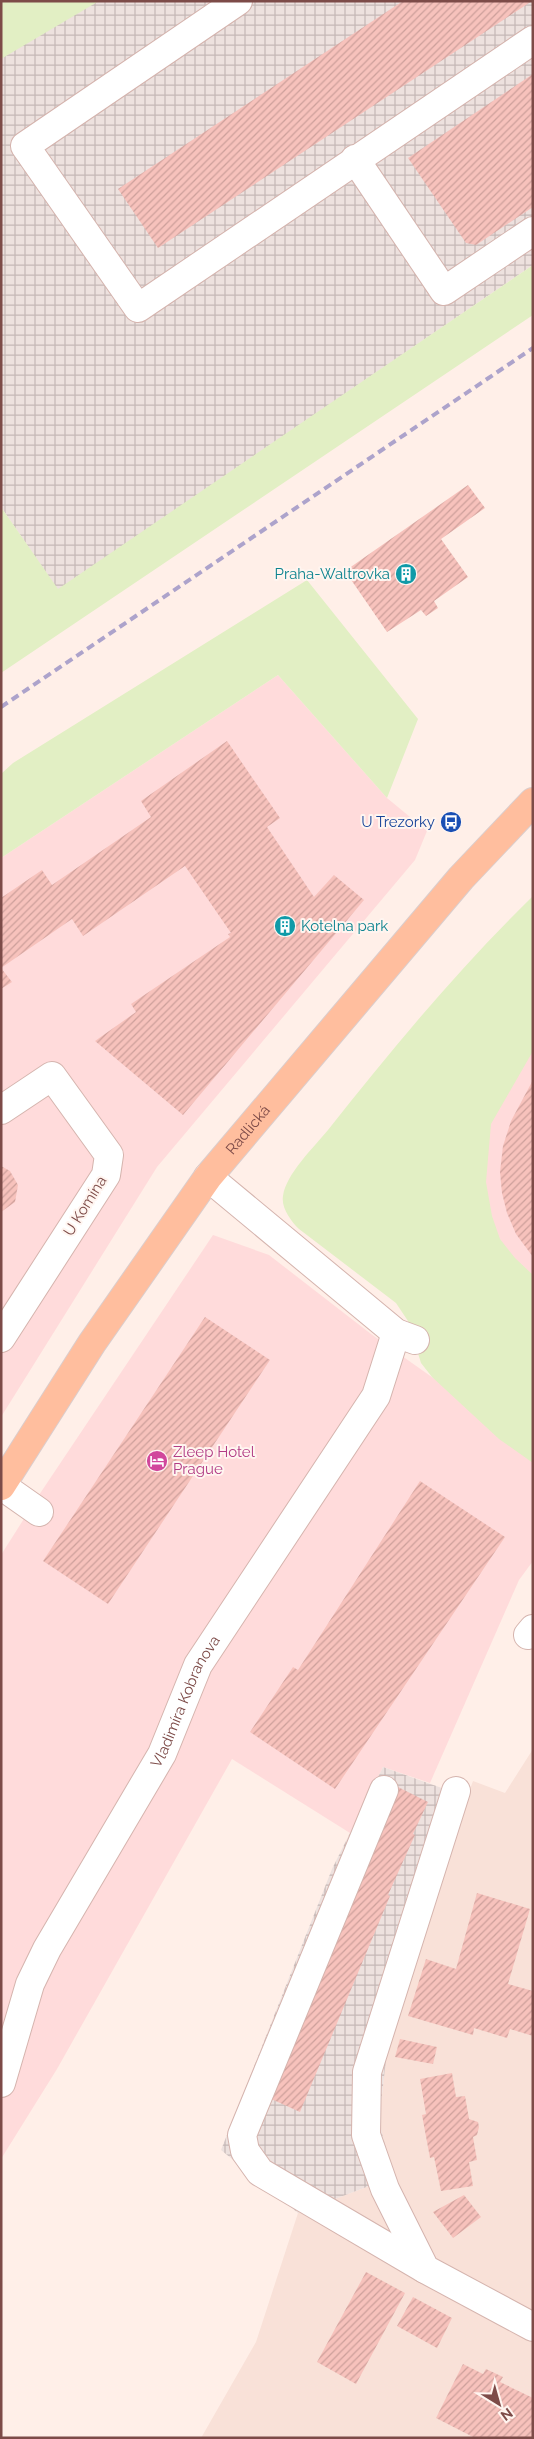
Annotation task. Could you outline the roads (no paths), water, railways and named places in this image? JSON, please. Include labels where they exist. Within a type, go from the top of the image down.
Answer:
[{"type":"main road","name":"Radlická","points":[[2,1486],[92,1343],[208,1177],[461,878],[533,802]]},
{"type":"street","points":[[238,1],[25,146],[138,308],[356,158],[533,40]]},
{"type":"street","points":[[356,158],[444,291],[533,231]]},
{"type":"street","name":"U Komína","points":[[1,1110],[52,1076],[109,1155],[106,1175],[1,1338]]},
{"type":"street","name":"Vladimíra Kobranova","points":[[1,2083],[30,1984],[47,1949],[162,1754],[198,1665],[376,1396],[405,1337],[208,1177]]},
{"type":"street","points":[[2,1486],[39,1512]]},
{"type":"street","points":[[384,1790],[242,2135],[245,2151],[260,2172],[425,2269],[533,2328]]},
{"type":"street","points":[[425,2269],[385,2189],[366,2135],[367,2072],[456,1791]]},
{"type":"railway","points":[[1,707],[533,348]]},
{"type":"place","name":"Praha-Waltrovka","points":[[406,574]]},
{"type":"place","name":"U Trezorky","points":[[451,822]]},
{"type":"place","name":"Kotelna park","points":[[285,926]]},
{"type":"place","name":"Zleep Hotel Prague","points":[[157,1461]]}]
